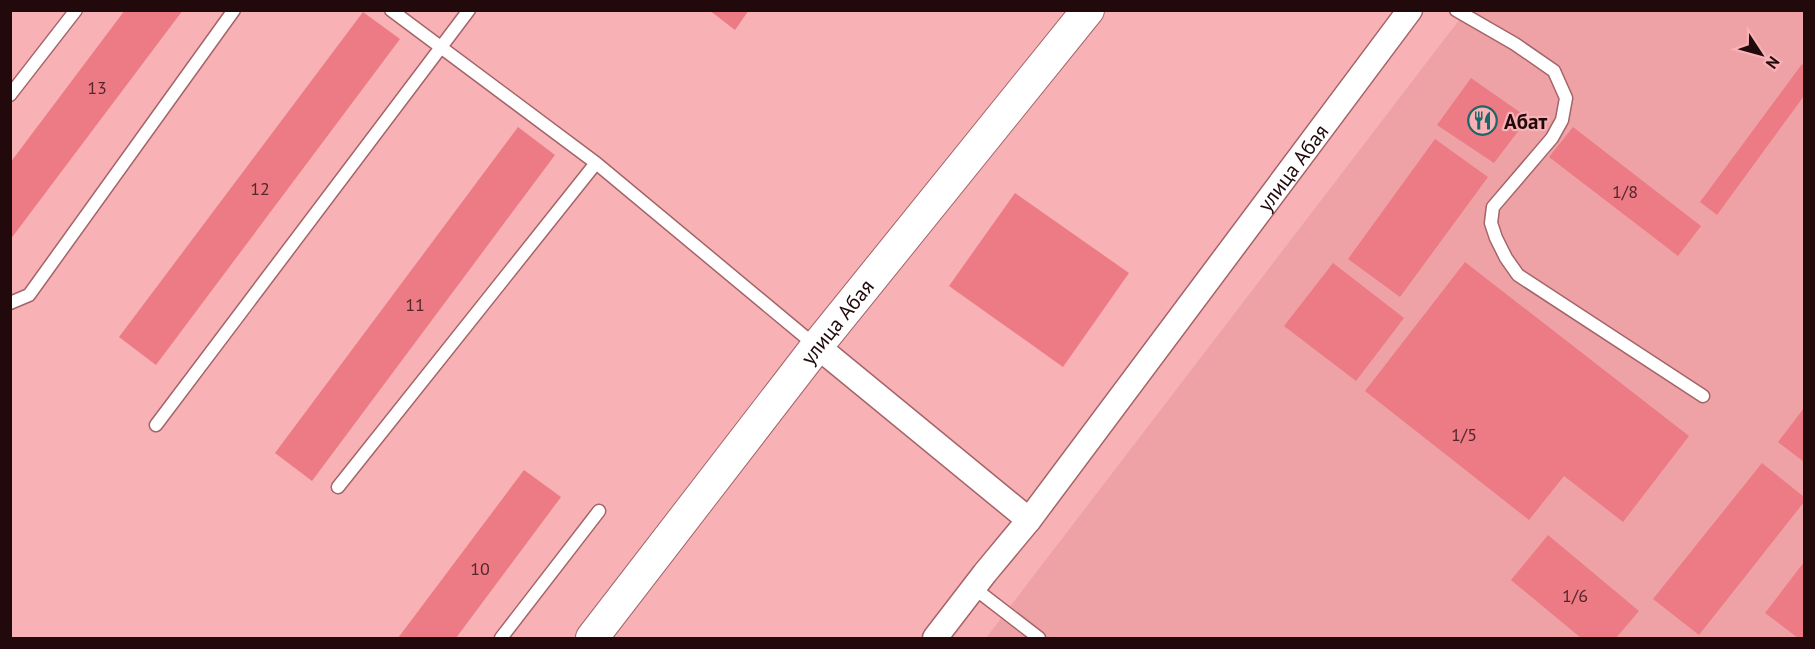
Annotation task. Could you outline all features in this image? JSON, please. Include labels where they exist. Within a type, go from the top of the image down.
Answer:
[{"type":"street","name":"улица Абая","points":[[592,639],[817,346],[1088,10]]},
{"type":"street","name":"улица Абая","points":[[935,639],[1029,520],[1410,10]]},
{"type":"street","points":[[817,346],[1029,520]]},
{"type":"lane","points":[[10,95],[76,10]]},
{"type":"lane","points":[[10,303],[29,295],[234,10]]},
{"type":"lane","points":[[391,10],[596,163],[817,346]]},
{"type":"lane","points":[[156,425],[469,10]]},
{"type":"lane","points":[[1456,10],[1515,44],[1554,71],[1566,98],[1562,120],[1552,138],[1493,207],[1491,223],[1506,258],[1518,275],[1702,396]]},
{"type":"lane","points":[[339,487],[596,163]]},
{"type":"lane","points":[[501,639],[599,511]]},
{"type":"lane","points":[[974,588],[1039,639]]},
{"type":"shaded area","points":[[1466,11],[1804,11],[1804,638],[986,638]]},
{"type":"building","points":[[125,10],[183,10],[10,240],[10,163]]},
{"type":"building","points":[[709,10],[749,10],[735,30]]},
{"type":"building","points":[[363,12],[400,39],[156,365],[119,337]]},
{"type":"building","points":[[1802,64],[1804,66],[1804,96],[1717,215],[1700,202]]},
{"type":"building","name":"Абат","points":[[1471,78],[1528,118],[1494,163],[1437,125]]},
{"type":"building","points":[[518,127],[555,155],[312,481],[275,453]]},
{"type":"building","points":[[1573,127],[1701,226],[1678,256],[1549,157]]},
{"type":"building","points":[[1435,139],[1488,177],[1400,297],[1348,259]]},
{"type":"building","points":[[1015,193],[1129,273],[1063,367],[949,286]]},
{"type":"building","points":[[1465,262],[1689,436],[1623,522],[1564,476],[1529,520],[1365,391]]},
{"type":"building","points":[[1333,263],[1404,318],[1356,381],[1284,326]]},
{"type":"building","points":[[1804,408],[1804,462],[1778,442]]},
{"type":"building","points":[[1762,463],[1804,497],[1804,502],[1699,635],[1653,599]]},
{"type":"building","points":[[524,470],[561,497],[456,638],[398,638]]},
{"type":"building","points":[[1548,535],[1639,611],[1616,638],[1581,638],[1511,580]]},
{"type":"building","points":[[1804,562],[1804,638],[1798,638],[1765,613]]},
{"type":"place","name":"Абат","points":[[1483,121]]}]
